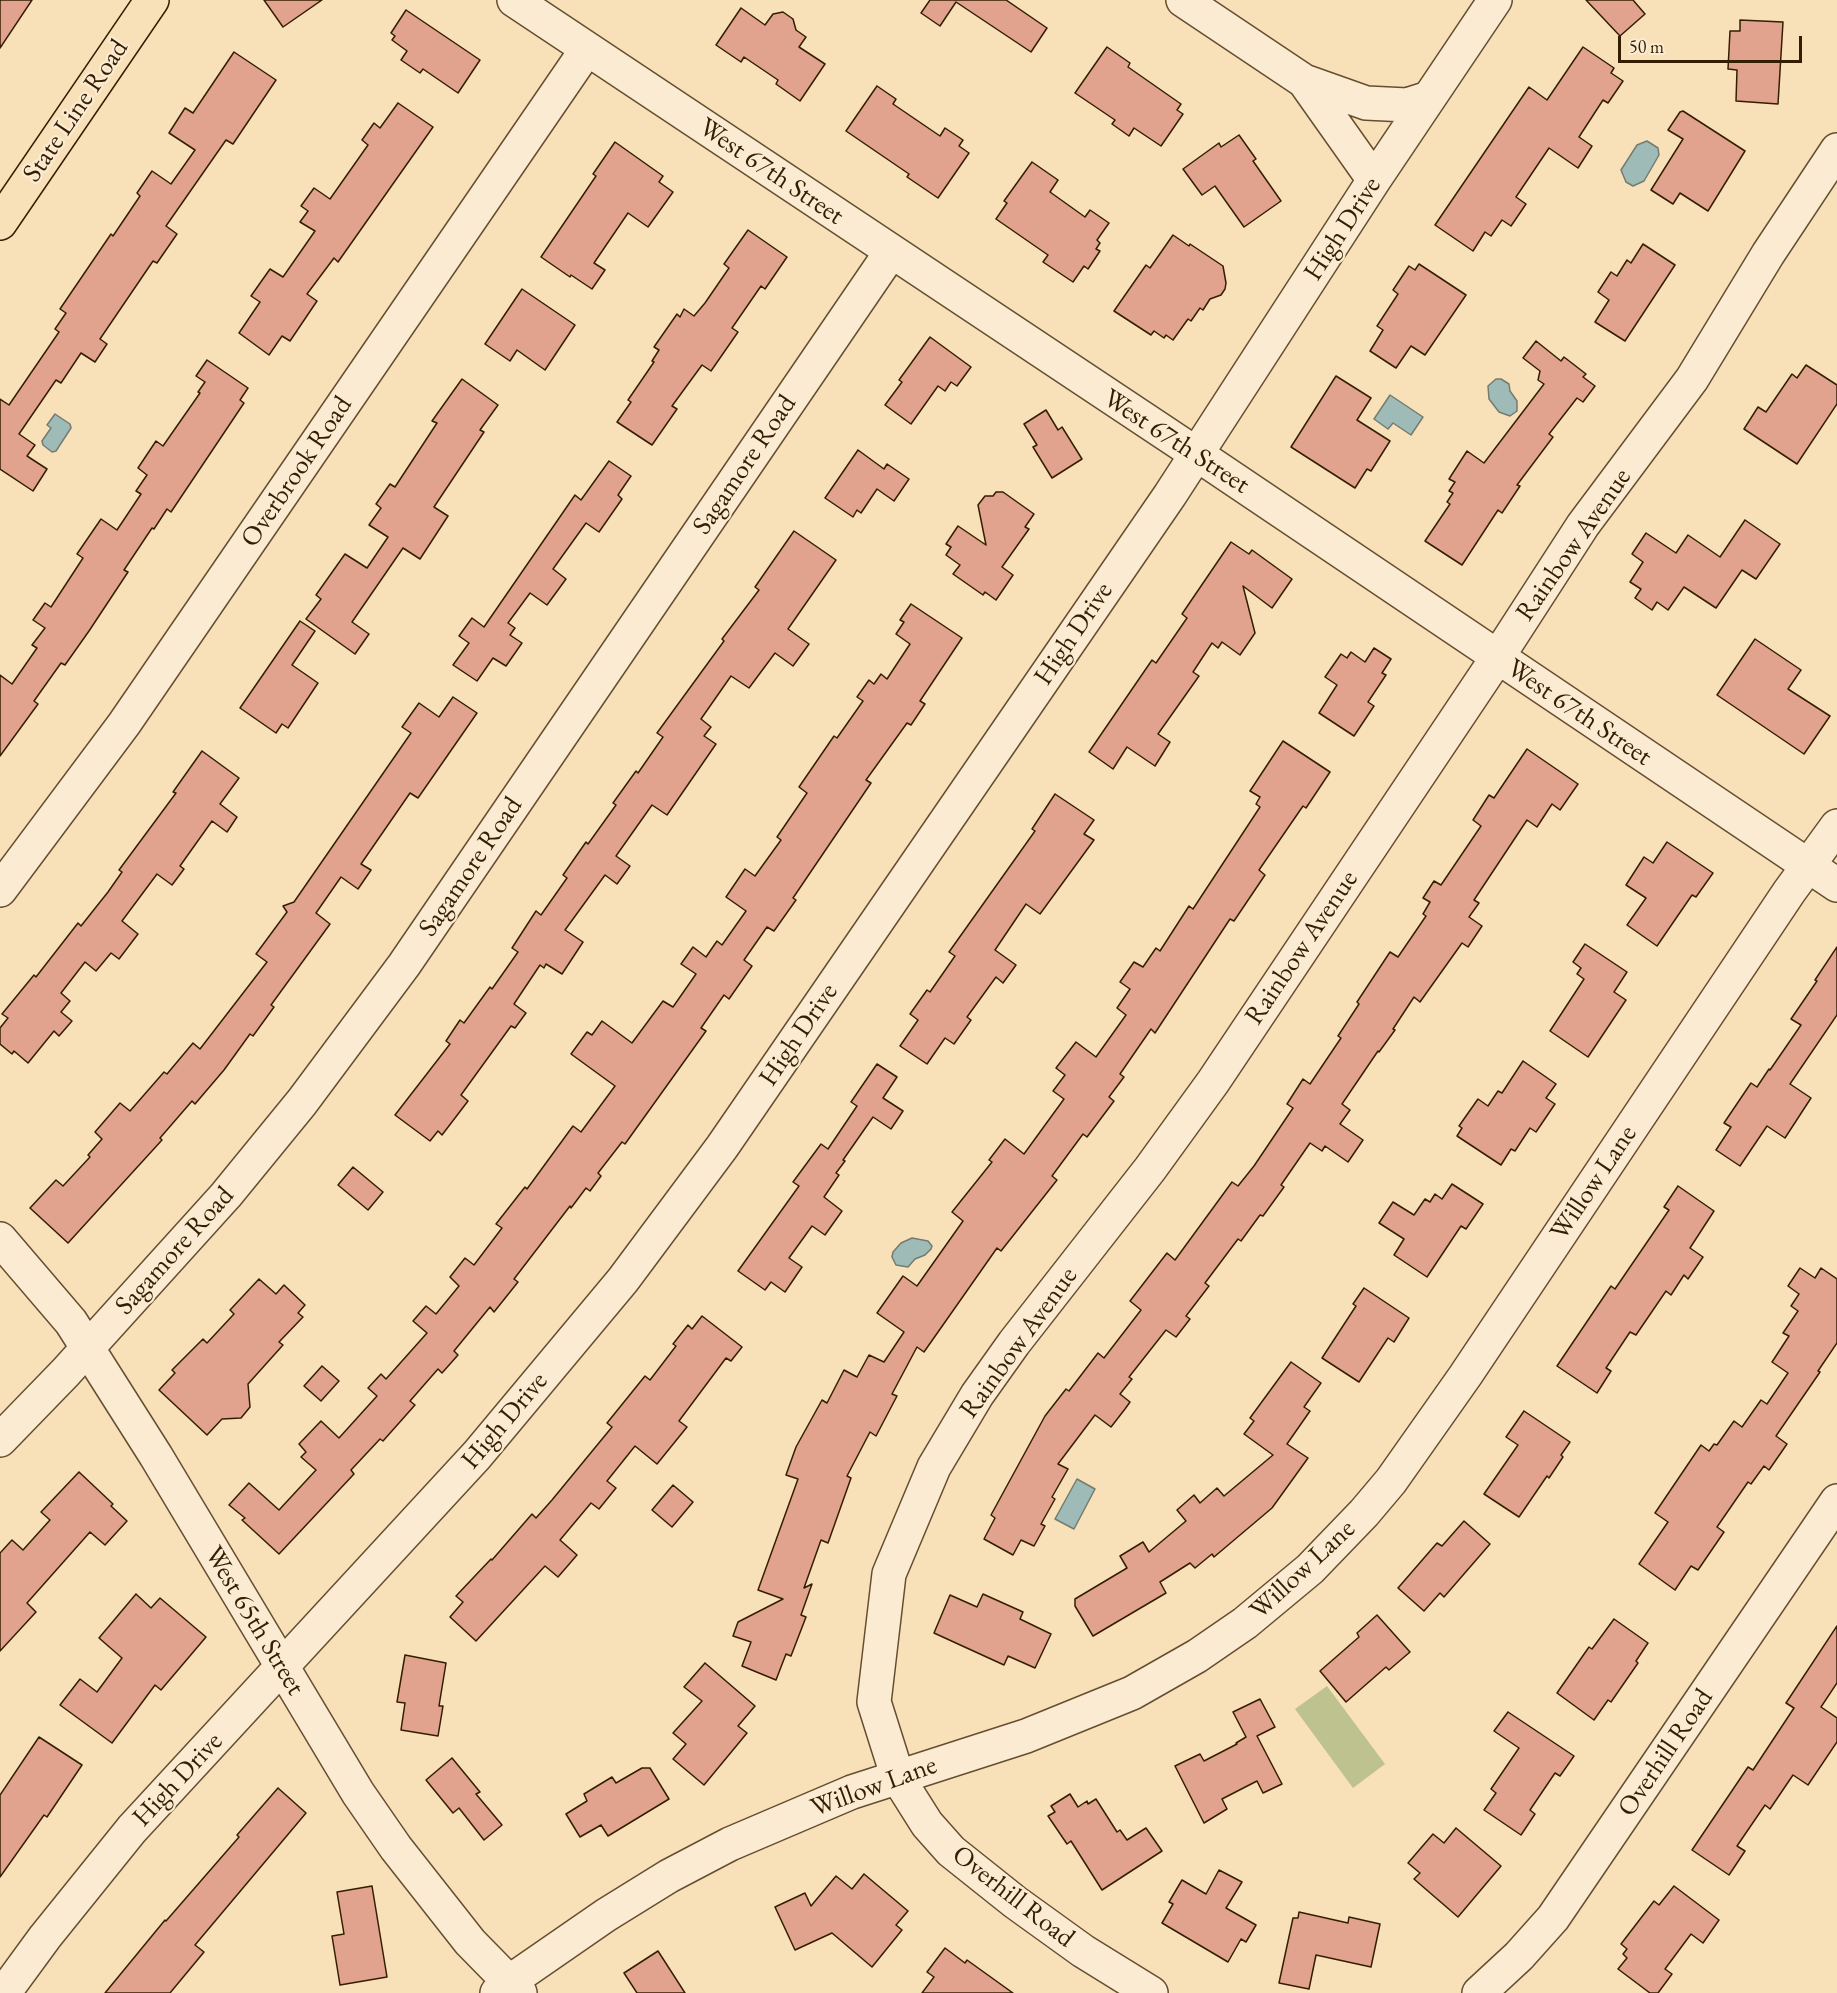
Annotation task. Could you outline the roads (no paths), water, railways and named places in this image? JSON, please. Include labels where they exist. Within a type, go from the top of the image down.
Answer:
[{"type":"main road","name":"State Line Road","points":[[0,223],[152,0]]},
{"type":"street","name":"West 67th Street","points":[[514,0],[1195,453],[1837,885]]},
{"type":"street","points":[[1183,0],[1304,81],[1366,103],[1407,105],[1429,98]]},
{"type":"street","name":"High Drive","points":[[4,1993],[45,1937],[132,1829],[477,1455],[623,1280],[729,1137],[1170,495],[1195,453],[1374,180],[1495,0]]},
{"type":"street","name":"Overbrook Road","points":[[0,890],[124,724],[587,49]]},
{"type":"street","points":[[1304,81],[1374,180]]},
{"type":"street","name":"Rainbow Avenue","points":[[898,1778],[874,1702],[889,1574],[934,1467],[989,1378],[1150,1169],[1213,1082],[1497,658],[1583,525],[1692,379],[1768,254],[1837,150]]},
{"type":"street","name":"Sagamore Road","points":[[0,1440],[226,1195],[302,1102],[404,965],[891,252]]},
{"type":"street","name":"Willow Lane","points":[[509,1989],[606,1915],[730,1844],[826,1802],[1026,1736],[1132,1693],[1197,1656],[1245,1623],[1310,1569],[1364,1513],[1398,1472],[1465,1376],[1776,912],[1837,826]]},
{"type":"street","name":"West 65th Street","points":[[0,1239],[71,1322],[156,1456],[358,1793],[396,1848],[509,1989]]},
{"type":"street","name":"Overhill Road","points":[[1479,1993],[1519,1956],[1553,1918],[1837,1501]]},
{"type":"street","name":"Overhill Road","points":[[898,1778],[927,1824],[951,1851],[1073,1944],[1151,1993]]},
{"type":"water","points":[[1647,141],[1658,148],[1659,155],[1644,181],[1633,186],[1626,182],[1621,170],[1637,145]]},
{"type":"water","points":[[1496,379],[1509,384],[1510,391],[1517,401],[1517,411],[1510,416],[1499,412],[1489,399],[1488,386]]},
{"type":"water","points":[[1390,395],[1423,417],[1411,435],[1393,423],[1388,429],[1374,419]]},
{"type":"water","points":[[55,414],[70,424],[71,428],[56,451],[52,452],[43,445],[42,441],[51,428],[47,425]]},
{"type":"water","points":[[912,1238],[928,1241],[932,1246],[931,1249],[925,1255],[915,1259],[908,1267],[896,1265],[892,1257],[893,1252],[901,1243]]},
{"type":"water","points":[[1077,1479],[1095,1489],[1074,1529],[1055,1519]]}]
